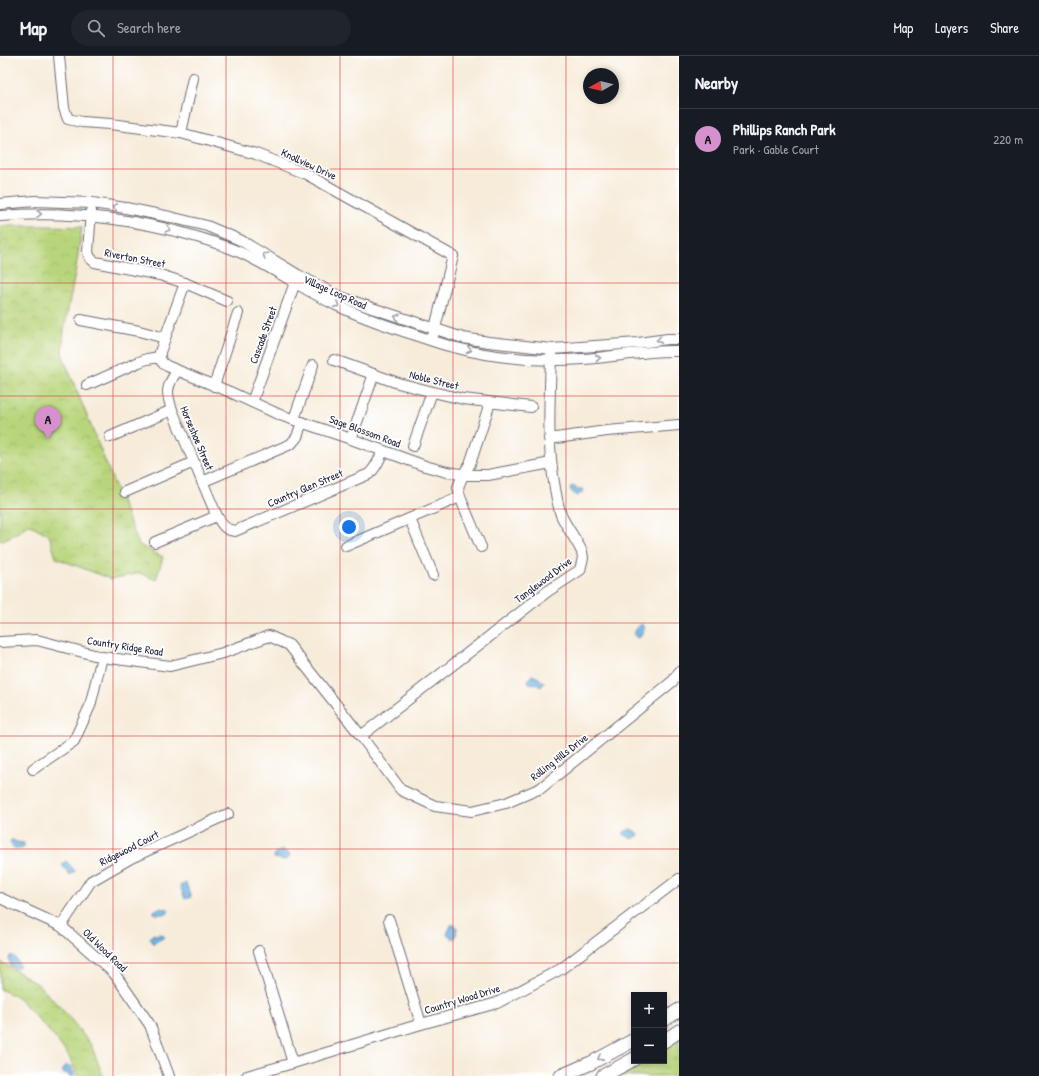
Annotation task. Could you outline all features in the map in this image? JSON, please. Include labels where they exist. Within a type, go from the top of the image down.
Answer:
[{"type":"main road","points":[[667,1018],[679,1010]]},
{"type":"main road","points":[[667,1039],[679,1030]]},
{"type":"main road","points":[[561,1076],[631,1042]]},
{"type":"main road","points":[[603,1076],[631,1061]]},
{"type":"street","name":"Knollview Drive","points":[[59,56],[64,108],[68,119],[82,122],[181,133],[256,154],[306,174],[453,256],[432,340]]},
{"type":"street","points":[[181,133],[193,78]]},
{"type":"street","name":"Village Loop Road","points":[[0,204],[35,201],[92,204],[170,216],[206,226],[240,240],[337,306],[368,319],[432,340],[480,353],[506,357],[551,360],[583,359],[679,351]]},
{"type":"street","name":"Riverton Street","points":[[92,204],[88,252],[90,258],[95,262],[160,275],[185,283],[227,301]]},
{"type":"street","name":"Village Loop Road","points":[[0,216],[33,214],[123,220],[200,238],[237,251],[275,271],[341,297],[463,338],[552,349],[679,339]]},
{"type":"street","name":"Cascade Street","points":[[252,402],[296,279]]},
{"type":"street","points":[[87,385],[139,362],[160,357],[160,352],[185,283]]},
{"type":"street","points":[[214,386],[238,313]]},
{"type":"street","points":[[81,320],[139,331],[165,338]]},
{"type":"street","name":"Tanglewood Drive","points":[[361,736],[542,596],[580,570],[583,558],[582,552],[562,516],[554,486],[551,463],[549,438],[552,349]]},
{"type":"street","name":"Sage Blossom Road","points":[[160,357],[163,364],[177,371],[280,415],[436,469],[463,475],[488,475],[551,463]]},
{"type":"street","name":"Noble Street","points":[[334,360],[398,383],[432,392],[463,399],[531,408]]},
{"type":"street","points":[[202,482],[291,444],[297,437],[298,421],[313,365]]},
{"type":"street","name":"Horseshoe Street","points":[[177,371],[172,378],[167,391],[172,410],[216,514],[225,528]]},
{"type":"street","points":[[351,439],[374,374]]},
{"type":"street","points":[[413,446],[432,392]]},
{"type":"street","points":[[481,547],[460,497],[458,487],[470,464],[490,403]]},
{"type":"street","points":[[110,437],[172,410]]},
{"type":"street","points":[[549,438],[679,425]]},
{"type":"street","name":"Country Glen Street","points":[[225,528],[235,531],[369,474],[376,467],[383,451]]},
{"type":"street","points":[[125,492],[194,462]]},
{"type":"street","points":[[346,546],[460,497]]},
{"type":"street","points":[[155,542],[212,518],[216,514]]},
{"type":"street","points":[[410,519],[433,575]]},
{"type":"street","name":"Country Ridge Road","points":[[0,642],[36,640],[102,657],[170,666],[223,653],[269,636],[290,645]]},
{"type":"street","name":"Rolling Hills Drive","points":[[290,645],[401,790],[435,806],[472,811],[506,803],[541,788],[673,681],[679,672]]},
{"type":"street","points":[[33,769],[74,741],[90,706],[102,657]]},
{"type":"street","name":"Ridgewood Court","points":[[61,926],[91,881],[131,858],[228,814]]},
{"type":"street","name":"Country Wood Drive","points":[[247,1076],[497,1003],[562,969],[679,879]]},
{"type":"street","name":"Old Wood Road","points":[[0,898],[61,926],[114,973],[150,1025],[169,1076]]},
{"type":"street","points":[[389,920],[421,1024]]},
{"type":"street","points":[[259,950],[293,1063]]},
{"type":"green space","points":[[0,226],[82,227],[64,330],[62,354],[139,545],[163,557],[156,580],[140,573],[111,579],[56,558],[49,535],[29,524],[14,535],[0,541]]},
{"type":"green space","points":[[0,962],[39,985],[70,1018],[91,1045],[103,1076],[77,1076],[69,1057],[57,1040],[19,998],[0,989]]},
{"type":"green space","points":[[679,1035],[679,1076],[610,1076],[632,1064],[667,1064],[667,1043]]},
{"type":"water","points":[[573,486],[584,491],[577,496],[570,490]]},
{"type":"water","points":[[642,624],[645,627],[641,636],[637,638],[634,635],[635,632]]},
{"type":"water","points":[[532,675],[539,678],[544,683],[541,687],[536,684],[529,683],[528,680]]},
{"type":"water","points":[[631,829],[639,834],[632,839],[624,835],[624,832]]},
{"type":"water","points":[[11,840],[24,843],[24,847],[22,849],[14,848],[10,843]]},
{"type":"water","points":[[282,850],[289,853],[290,856],[285,860],[274,858],[274,854]]},
{"type":"water","points":[[66,861],[75,871],[70,875],[62,865]]},
{"type":"water","points":[[186,883],[191,897],[185,899],[180,886]]},
{"type":"water","points":[[159,908],[166,908],[169,910],[167,914],[154,913],[154,911]]},
{"type":"water","points":[[451,925],[455,925],[457,927],[456,937],[453,939],[447,934]]},
{"type":"water","points":[[153,934],[161,934],[164,936],[153,943],[150,938]]},
{"type":"water","points":[[10,956],[15,958],[19,964],[19,967],[16,968],[11,966],[9,960]]},
{"type":"water","points":[[66,1065],[71,1067],[74,1076],[69,1076],[67,1073],[63,1073],[63,1069]]},
{"type":"place","name":"Phillips Ranch Park","points":[[48,439]]}]
